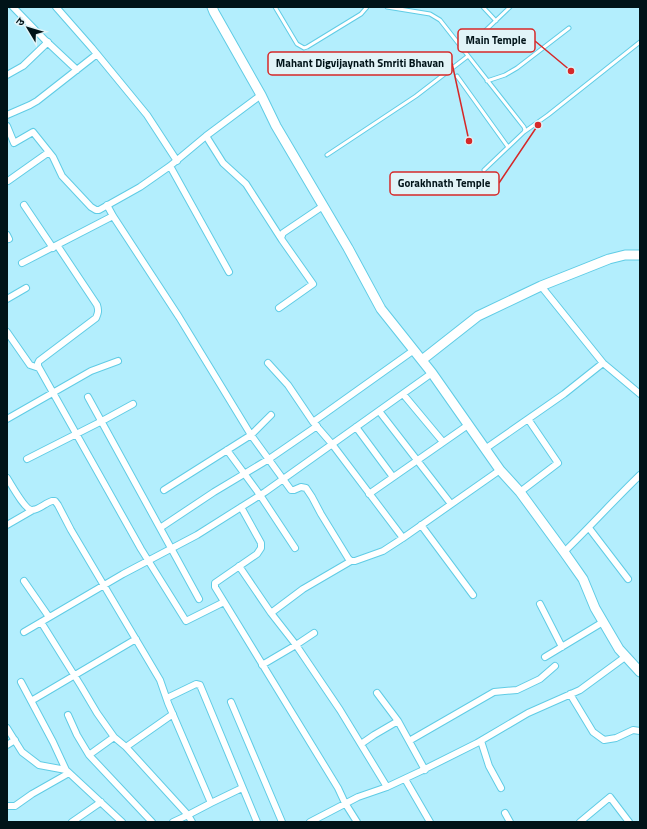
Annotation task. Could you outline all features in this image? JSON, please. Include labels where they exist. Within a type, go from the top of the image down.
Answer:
[{"type":"street","points":[[13,7],[77,70]]},
{"type":"street","points":[[56,7],[147,115],[177,161]]},
{"type":"street","points":[[212,7],[261,95],[276,126],[348,248],[381,309],[432,373],[500,470],[520,492],[564,552],[583,579],[595,608],[619,649],[640,672]]},
{"type":"street","points":[[7,75],[23,66],[48,42]]},
{"type":"street","points":[[7,114],[30,105],[97,54]]},
{"type":"street","points":[[7,126],[14,143],[33,132],[55,161],[62,176],[91,207],[99,210],[140,187],[170,166],[206,136],[261,95]]},
{"type":"street","points":[[206,136],[223,163],[246,184],[282,240],[313,284],[278,308]]},
{"type":"street","points":[[8,181],[49,152]]},
{"type":"street","points":[[170,166],[229,272]]},
{"type":"street","points":[[24,205],[97,305],[98,310],[96,318],[39,361],[39,368],[149,562],[186,621],[224,602]]},
{"type":"street","points":[[107,205],[179,317],[251,435],[291,490],[301,487],[306,488],[351,561]]},
{"type":"street","points":[[282,240],[281,236],[283,234],[323,206]]},
{"type":"street","points":[[22,263],[113,216]]},
{"type":"street","points":[[422,360],[478,316],[541,286],[609,259],[625,255],[640,255]]},
{"type":"street","points":[[541,286],[603,363],[640,394]]},
{"type":"street","points":[[7,298],[26,288]]},
{"type":"street","points":[[8,337],[30,365],[39,368]]},
{"type":"street","points":[[160,528],[244,473],[269,459],[414,350]]},
{"type":"street","points":[[7,419],[91,371],[118,361]]},
{"type":"street","points":[[268,363],[288,385],[315,424],[332,444],[403,538]]},
{"type":"street","points":[[485,449],[564,394],[603,363]]},
{"type":"street","points":[[24,632],[124,574],[198,535],[260,495],[432,373]]},
{"type":"street","points":[[403,394],[443,442]]},
{"type":"street","points":[[88,397],[200,599]]},
{"type":"street","points":[[27,459],[133,404]]},
{"type":"street","points":[[379,411],[451,504]]},
{"type":"street","points":[[164,490],[251,435],[271,415]]},
{"type":"street","points":[[520,492],[558,463],[528,419]]},
{"type":"street","points":[[370,494],[468,425]]},
{"type":"street","points":[[356,427],[394,477]]},
{"type":"street","points":[[227,450],[260,495],[295,548]]},
{"type":"street","points":[[272,613],[303,589],[351,561],[383,551],[500,470]]},
{"type":"street","points":[[564,552],[640,475]]},
{"type":"street","points":[[7,478],[23,503],[29,509],[33,510]]},
{"type":"street","points":[[7,526],[33,510],[52,501],[55,501],[58,505],[71,530],[160,680],[211,803]]},
{"type":"street","points":[[241,507],[261,543],[260,548],[257,554],[215,583],[215,587],[338,788],[345,804],[357,822]]},
{"type":"street","points":[[421,526],[473,595]]},
{"type":"street","points":[[589,528],[628,579]]},
{"type":"street","points":[[239,566],[296,645],[340,710],[387,787]]},
{"type":"street","points":[[24,581],[49,617]]},
{"type":"street","points":[[540,604],[562,647]]},
{"type":"street","points":[[40,622],[97,713],[114,737],[126,747],[192,822]]},
{"type":"street","points":[[545,657],[603,622]]},
{"type":"street","points":[[262,665],[314,633]]},
{"type":"street","points":[[31,701],[136,639]]},
{"type":"street","points":[[310,822],[358,797],[387,787],[425,770],[481,741],[528,713],[580,690],[626,657]]},
{"type":"street","points":[[409,741],[494,692],[517,690],[540,679],[555,666]]},
{"type":"street","points":[[21,682],[67,771],[122,822]]},
{"type":"street","points":[[167,698],[196,684],[200,685],[257,822]]},
{"type":"street","points":[[377,693],[398,721],[425,770]]},
{"type":"street","points":[[570,694],[592,732],[604,740],[616,738],[634,730],[640,731]]},
{"type":"street","points":[[231,702],[282,822]]},
{"type":"street","points":[[126,747],[173,714]]},
{"type":"street","points":[[68,715],[77,735],[89,755],[152,822]]},
{"type":"street","points":[[361,744],[398,721]]},
{"type":"street","points":[[7,728],[22,752],[39,765],[67,771]]},
{"type":"street","points":[[89,755],[114,737]]},
{"type":"street","points":[[7,745],[15,740]]},
{"type":"street","points":[[481,741],[489,766],[501,788]]},
{"type":"street","points":[[7,806],[15,806],[67,771]]},
{"type":"street","points":[[405,779],[430,822]]},
{"type":"street","points":[[173,822],[188,816],[242,788]]},
{"type":"street","points":[[580,822],[610,797],[629,822]]},
{"type":"street","points":[[72,822],[101,802]]},
{"type":"street","points":[[505,813],[510,822]]},
{"type":"lane","points":[[275,7],[297,44],[304,48],[361,14],[367,7]]},
{"type":"lane","points":[[387,7],[430,14],[440,20],[524,127],[524,132]]},
{"type":"lane","points":[[484,7],[496,21]]},
{"type":"lane","points":[[464,51],[510,7]]},
{"type":"lane","points":[[487,81],[504,75],[517,68],[569,28]]},
{"type":"lane","points":[[484,170],[524,132],[548,116],[640,42]]},
{"type":"lane","points":[[327,155],[416,96],[468,56]]},
{"type":"lane","points":[[457,76],[508,147]]},
{"type":"place","name":"Main Temple","points":[[571,71]]},
{"type":"place","name":"Gorakhnath Temple","points":[[538,125]]},
{"type":"place","name":"Mahant Digvijaynath Smriti Bhavan","points":[[469,141]]}]
